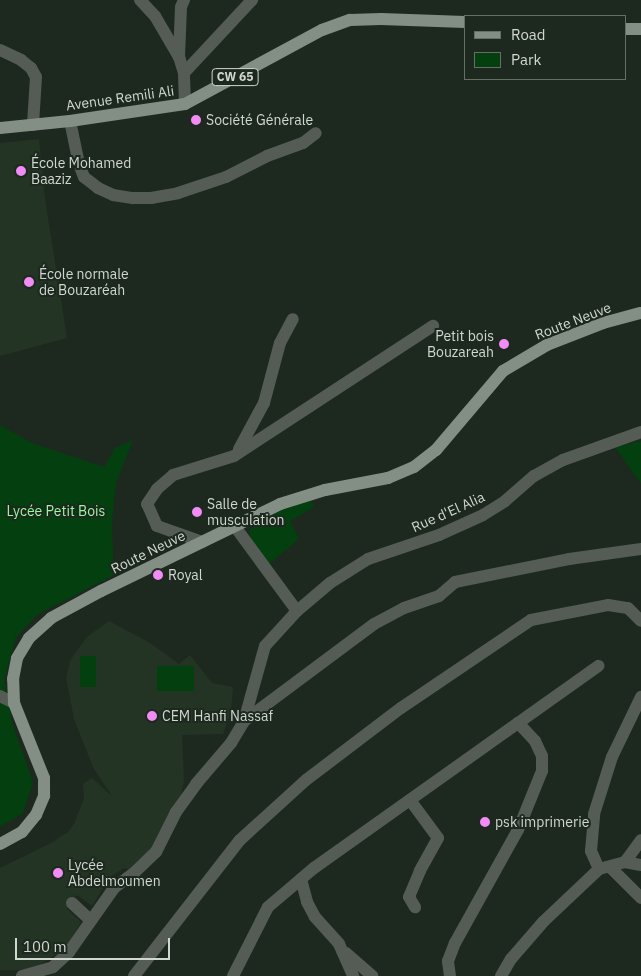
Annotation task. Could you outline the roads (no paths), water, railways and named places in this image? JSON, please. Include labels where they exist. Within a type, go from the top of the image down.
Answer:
[{"type":"main road","name":"Avenue Remili Ali","points":[[0,128],[70,121],[185,104],[322,30],[350,20],[381,19],[463,22]]},
{"type":"main road","points":[[626,28],[641,29]]},
{"type":"main road","name":"Route Neuve","points":[[0,844],[22,832],[36,815],[44,796],[44,778],[14,703],[13,679],[17,658],[28,638],[51,618],[101,591],[202,542],[236,528],[280,504],[325,490],[388,478],[414,467],[436,450],[503,371],[547,345],[603,323],[641,313]]},
{"type":"street","points":[[140,0],[155,16],[179,58],[184,73],[185,104]]},
{"type":"street","points":[[179,58],[181,6],[184,0]]},
{"type":"street","points":[[184,73],[252,0]]},
{"type":"street","points":[[0,50],[21,60],[31,68],[36,77],[33,125]]},
{"type":"street","points":[[70,121],[79,164],[84,177],[98,188],[113,195],[133,198],[151,198],[178,193],[226,177],[267,156],[303,143],[316,133]]},
{"type":"street","points":[[234,456],[250,434],[264,403],[280,343],[293,319]]},
{"type":"street","points":[[202,542],[157,526],[147,504],[157,489],[173,475],[234,456],[433,326]]},
{"type":"street","name":"Rue d'El Alia","points":[[244,721],[265,646],[297,611],[330,583],[368,559],[439,535],[483,515],[505,501],[534,476],[563,460],[641,432]]},
{"type":"street","points":[[236,528],[297,611]]},
{"type":"street","points":[[22,976],[53,967],[69,952],[114,888],[136,872],[156,852],[176,812],[196,784],[231,743],[244,721],[374,624],[404,608],[439,596],[455,582],[569,559],[641,549]]},
{"type":"street","points":[[134,976],[240,840],[306,780],[401,708],[531,620],[608,605],[628,608],[641,621]]},
{"type":"street","points":[[233,976],[268,907],[301,879],[598,666]]},
{"type":"street","points":[[0,696],[14,703]]},
{"type":"street","points":[[641,697],[612,757],[594,814],[591,851],[604,868],[641,898]]},
{"type":"street","points":[[450,976],[448,961],[455,943],[518,830],[542,771],[542,756],[535,740],[518,722]]},
{"type":"street","points":[[410,800],[438,838],[420,871],[409,897],[415,907]]},
{"type":"street","points":[[625,862],[641,840]]},
{"type":"street","points":[[501,976],[511,959],[543,922],[604,868],[625,862],[641,865]]},
{"type":"street","points":[[301,879],[307,902],[316,917],[342,950],[372,976]]},
{"type":"street","points":[[72,902],[90,920]]},
{"type":"street","points":[[342,950],[353,976]]},
{"type":"place","name":"Société Générale","points":[[196,120]]},
{"type":"place","name":"École Mohamed Baaziz","points":[[21,171]]},
{"type":"place","name":"École normale de Bouzaréah","points":[[29,282]]},
{"type":"place","name":"Petit bois Bouzareah","points":[[504,344]]},
{"type":"place","name":"Salle de musculation","points":[[197,512]]},
{"type":"place","name":"Royal","points":[[158,575]]},
{"type":"place","name":"CEM Hanfi Nassaf","points":[[152,716]]},
{"type":"place","name":"psk imprimerie","points":[[485,822]]},
{"type":"place","name":"Lycée Abdelmoumen","points":[[58,873]]},
{"type":"park label","name":"Lycée Petit Bois","points":[[56,511]]}]
